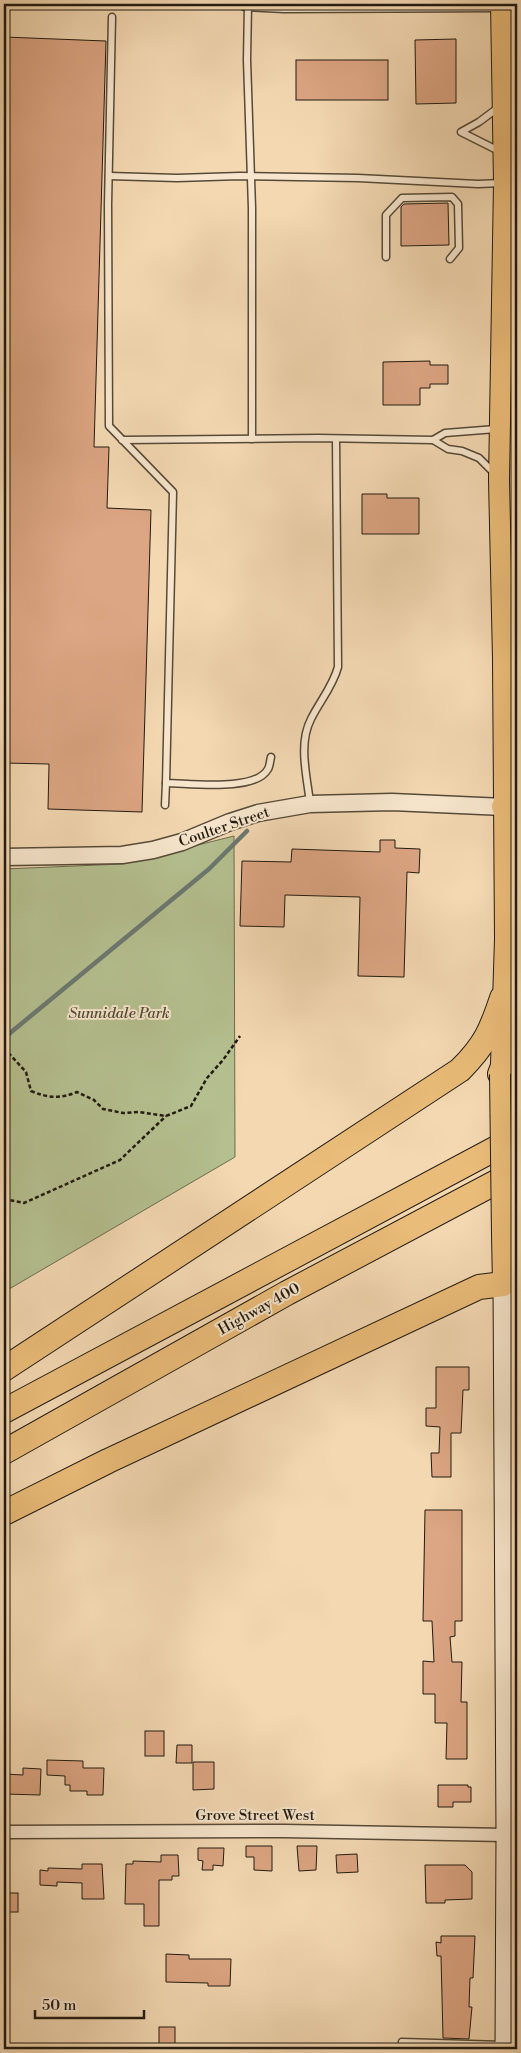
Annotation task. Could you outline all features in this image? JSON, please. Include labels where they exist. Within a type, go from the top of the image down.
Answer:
[{"type":"highway","points":[[4,1369],[460,1070],[477,1053],[490,1031],[502,998]]},
{"type":"highway","points":[[500,1074],[517,1030]]},
{"type":"highway","name":"Highway 400","points":[[4,1411],[517,1138]]},
{"type":"highway","name":"Highway 400","points":[[4,1452],[287,1293],[517,1171]]},
{"type":"highway","points":[[4,1513],[108,1461],[479,1287],[510,1284]]},
{"type":"main road","points":[[501,5],[504,153],[510,182],[500,429],[511,808],[504,939],[500,1074],[502,1235],[510,1284],[512,1835],[505,2047]]},
{"type":"street","points":[[247,4],[284,6],[501,5]]},
{"type":"street","name":"Coulter Street","points":[[4,857],[122,856],[182,842],[230,822],[258,814],[310,804],[392,802],[511,808]]},
{"type":"street","points":[[502,1235],[517,1249]]},
{"type":"street","name":"Grove Street West","points":[[4,1832],[294,1831],[512,1835]]},
{"type":"lane","points":[[247,4],[247,60],[252,177],[252,439]]},
{"type":"lane","points":[[112,17],[109,426],[173,492],[165,805]]},
{"type":"lane","points":[[502,104],[480,122],[461,132],[504,153]]},
{"type":"lane","points":[[110,176],[358,178],[478,184],[510,182]]},
{"type":"lane","points":[[386,258],[386,214],[402,198],[452,198],[458,204],[459,248],[450,259]]},
{"type":"lane","points":[[433,440],[445,433],[500,429]]},
{"type":"lane","points":[[310,804],[304,740],[310,720],[335,679],[338,667],[336,439]]},
{"type":"lane","points":[[122,440],[433,440],[448,449],[462,450],[479,458],[500,480]]},
{"type":"lane","points":[[166,783],[241,784],[259,778],[269,769],[270,757]]},
{"type":"lane","points":[[403,2049],[402,2042],[505,2047]]},
{"type":"path","points":[[4,1199],[24,1203],[120,1160],[166,1116],[191,1106],[207,1078],[224,1060],[240,1036]]},
{"type":"path","points":[[4,1048],[26,1072],[31,1091],[47,1098],[65,1097],[77,1092],[94,1100],[103,1109],[123,1113],[139,1112],[166,1116]]},
{"type":"green space","name":"Sunnidale Park","points":[[234,836],[235,1157],[4,1292],[4,869],[122,864]]},
{"type":"building","points":[[4,37],[106,41],[94,447],[109,447],[107,508],[151,510],[142,812],[48,809],[49,764],[4,763]]},
{"type":"building","points":[[456,39],[456,103],[416,104],[415,40]]},
{"type":"building","points":[[296,60],[388,60],[388,100],[296,100]]},
{"type":"building","points":[[448,203],[449,245],[401,246],[401,207],[404,204]]},
{"type":"building","points":[[430,361],[430,365],[448,365],[448,384],[430,384],[430,388],[420,388],[420,405],[383,405],[383,362]]},
{"type":"building","points":[[362,494],[387,494],[387,498],[419,498],[419,534],[362,534]]},
{"type":"building","points":[[380,840],[395,840],[395,848],[420,849],[419,873],[407,872],[404,977],[358,976],[360,897],[285,895],[284,927],[240,926],[242,861],[291,862],[292,849],[380,852]]},
{"type":"building","points":[[436,1367],[469,1367],[469,1390],[463,1390],[461,1433],[451,1433],[451,1477],[432,1477],[431,1453],[439,1453],[440,1427],[426,1426],[426,1408],[436,1408]]},
{"type":"building","points":[[425,1510],[462,1510],[462,1621],[455,1621],[455,1636],[450,1637],[452,1662],[462,1662],[461,1702],[467,1702],[467,1759],[446,1759],[447,1723],[435,1723],[435,1694],[423,1694],[423,1661],[434,1662],[432,1621],[423,1621]]},
{"type":"building","points":[[145,1731],[164,1731],[164,1756],[145,1756]]},
{"type":"building","points":[[177,1745],[192,1745],[192,1763],[176,1763]]},
{"type":"building","points":[[47,1760],[83,1761],[83,1768],[104,1768],[103,1795],[87,1795],[87,1791],[70,1791],[70,1785],[65,1785],[65,1776],[47,1775]]},
{"type":"building","points":[[193,1762],[214,1762],[214,1789],[193,1790]]},
{"type":"building","points":[[23,1768],[41,1769],[40,1795],[4,1794],[4,1774],[23,1775]]},
{"type":"building","points":[[438,1785],[468,1785],[468,1787],[471,1787],[471,1802],[453,1802],[453,1807],[438,1807]]},
{"type":"building","points":[[246,1846],[272,1846],[272,1871],[254,1870],[254,1857],[246,1857]]},
{"type":"building","points":[[297,1846],[317,1846],[316,1870],[299,1871]]},
{"type":"building","points":[[198,1848],[224,1848],[223,1866],[213,1865],[213,1870],[202,1870],[203,1861],[198,1860]]},
{"type":"building","points":[[357,1854],[358,1872],[337,1873],[336,1855]]},
{"type":"building","points":[[161,1855],[178,1855],[179,1876],[172,1876],[172,1880],[159,1880],[159,1926],[144,1926],[144,1904],[125,1904],[126,1864],[133,1864],[133,1861],[161,1862]]},
{"type":"building","points":[[82,1864],[102,1864],[104,1899],[82,1899],[82,1883],[57,1882],[57,1886],[40,1885],[40,1870],[48,1871],[48,1868],[82,1869]]},
{"type":"building","points":[[425,1865],[465,1865],[472,1872],[472,1899],[445,1900],[445,1903],[426,1903]]},
{"type":"building","points":[[7,1893],[18,1893],[18,1912],[7,1912]]},
{"type":"building","points":[[441,1936],[475,1936],[473,1978],[470,1978],[469,2007],[472,2007],[469,2039],[443,2038],[441,1956],[437,1956],[436,1942],[441,1943]]},
{"type":"building","points":[[166,1954],[189,1955],[189,1959],[231,1959],[230,1986],[208,1986],[208,1983],[166,1982]]},
{"type":"building","points":[[159,2027],[175,2027],[175,2047],[159,2047]]},
{"type":"waterway","points":[[4,1038],[209,869],[247,831]]}]
